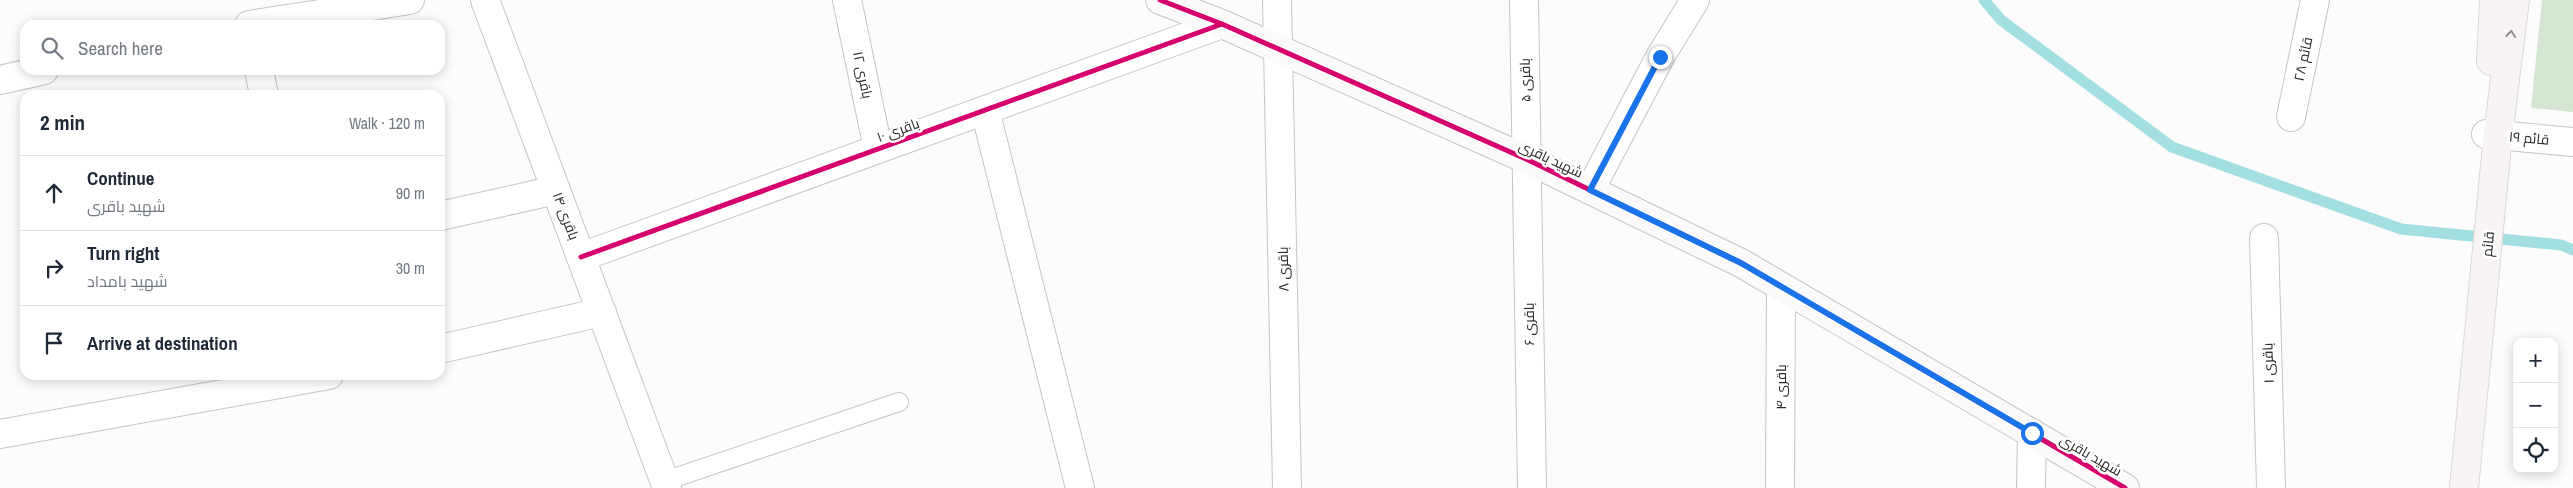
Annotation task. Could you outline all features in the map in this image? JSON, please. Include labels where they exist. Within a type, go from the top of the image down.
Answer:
[{"type":"main road","name":"قائم","points":[[2451,488],[2485,221],[2492,134],[2494,0]]},
{"type":"main road","name":"قائم","points":[[2492,134],[2515,0]]},
{"type":"main road","name":"قائم","points":[[2464,488],[2478,284]]},
{"type":"street","points":[[282,20],[410,0]]},
{"type":"street","name":"باقری ۱۴","points":[[485,0],[666,485]]},
{"type":"street","name":"باقری ۱۲","points":[[847,0],[878,149]]},
{"type":"street","name":"شهید باقری","points":[[1160,0],[1222,24],[1526,159],[1741,263],[2125,488]]},
{"type":"street","name":"باقری ۸","points":[[1278,0],[1287,488]]},
{"type":"street","name":"باقری ۵","points":[[1524,0],[1526,159]]},
{"type":"street","points":[[1590,190],[1660,57],[1695,0]]},
{"type":"street","name":"قائم ۲۸","points":[[2291,117],[2315,0]]},
{"type":"street","name":"باقری ۱۰","points":[[582,257],[1222,24]]},
{"type":"street","points":[[0,80],[22,75]]},
{"type":"street","points":[[260,75],[263,90]]},
{"type":"street","points":[[985,110],[1080,488]]},
{"type":"street","name":"قائم ۱۹","points":[[2492,134],[2573,142]]},
{"type":"street","name":"باقری ۶","points":[[1526,159],[1532,488]]},
{"type":"street","points":[[445,215],[556,190]]},
{"type":"street","name":"باقری ۱","points":[[2264,238],[2271,488]]},
{"type":"street","name":"باقری ۴","points":[[1780,488],[1781,287]]},
{"type":"street","points":[[445,348],[602,312]]},
{"type":"street","points":[[0,434],[301,380]]},
{"type":"street","points":[[2031,488],[2032,433]]},
{"type":"lane","points":[[666,485],[899,402]]},
{"type":"green space","points":[[2542,0],[2573,0],[2573,112],[2531,108]]},
{"type":"waterway","points":[[1984,0],[2001,20],[2172,147],[2401,229],[2561,245],[2573,250]]},
{"type":"cycle path","points":[[1160,0],[1222,24],[1526,159],[1741,263],[2125,488]]},
{"type":"cycle path","points":[[581,257],[1222,24]]},
{"type":"route","points":[[1660,57],[1590,190],[1741,263],[2032,433]]}]
